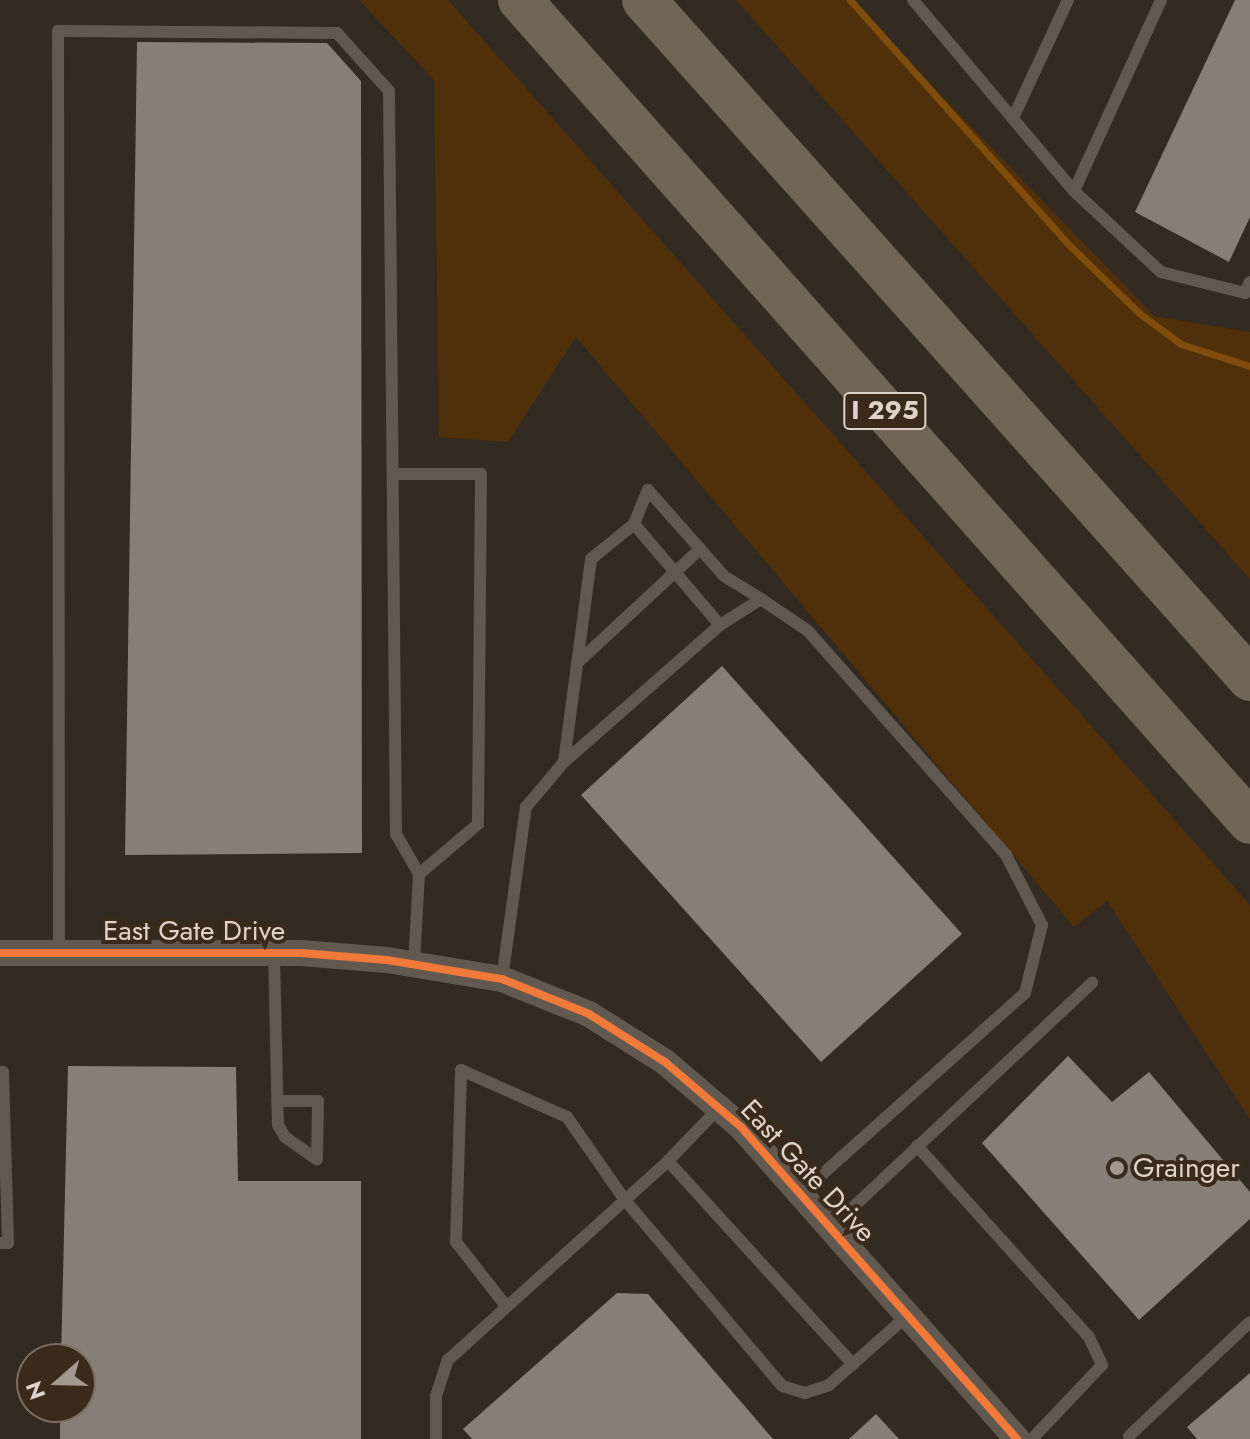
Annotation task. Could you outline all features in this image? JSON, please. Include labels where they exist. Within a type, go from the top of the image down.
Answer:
[{"type":"highway","name":"I 295","points":[[520,0],[1250,822]]},
{"type":"highway","points":[[644,0],[1250,679]]},
{"type":"street","name":"East Gate Drive","points":[[0,953],[274,953],[414,963],[502,979],[589,1014],[627,1036],[719,1108],[832,1227],[1017,1439]]},
{"type":"lane","points":[[913,0],[1074,191],[1161,272],[1245,293],[1250,282]]},
{"type":"lane","points":[[1013,118],[1068,0]]},
{"type":"lane","points":[[1074,191],[1161,0]]},
{"type":"lane","points":[[59,953],[58,31],[337,33],[389,91],[396,834],[419,874],[414,963]]},
{"type":"lane","points":[[393,474],[481,474],[478,824],[419,874]]},
{"type":"lane","points":[[564,762],[591,559],[634,524],[648,490],[724,576],[808,631],[1006,855],[1042,925],[1025,993],[801,1193]]},
{"type":"lane","points":[[634,524],[720,625]]},
{"type":"lane","points":[[577,663],[700,549]]},
{"type":"lane","points":[[502,979],[526,807],[564,762],[720,625],[761,599]]},
{"type":"lane","points":[[274,953],[277,1101],[278,1125],[285,1137],[317,1159],[318,1101],[277,1101]]},
{"type":"lane","points":[[832,1227],[1092,983]]},
{"type":"lane","points":[[506,1306],[456,1242],[461,1070],[567,1117],[625,1200],[782,1386],[805,1393],[829,1385],[908,1315]]},
{"type":"lane","points":[[0,1072],[3,1072],[8,1243],[0,1243]]},
{"type":"lane","points":[[436,1439],[436,1396],[448,1360],[668,1161],[719,1108]]},
{"type":"lane","points":[[917,1146],[1089,1337],[1102,1365],[1032,1439]]},
{"type":"lane","points":[[668,1161],[853,1364]]},
{"type":"lane","points":[[1128,1438],[1250,1322]]},
{"type":"shaded area","points":[[359,0],[448,0],[1250,905],[1250,1119],[1107,901],[1074,927],[576,337],[508,442],[439,437],[434,80]]},
{"type":"shaded area","points":[[736,0],[849,0],[1154,316],[1250,332],[1250,579]]},
{"type":"building","points":[[1235,0],[1250,0],[1250,217],[1229,262],[1135,212]]},
{"type":"building","points":[[137,42],[327,43],[361,81],[362,853],[125,855]]},
{"type":"building","points":[[722,666],[962,934],[821,1062],[581,795]]},
{"type":"building","name":"Grainger","points":[[1068,1056],[1112,1102],[1149,1072],[1250,1192],[1250,1219],[1139,1320],[982,1143]]},
{"type":"building","points":[[68,1066],[236,1067],[238,1181],[361,1181],[361,1439],[60,1439],[60,1423],[96,1423],[96,1343],[61,1343]]},
{"type":"building","points":[[617,1293],[648,1294],[773,1439],[472,1439],[463,1429]]},
{"type":"building","points":[[1250,1373],[1250,1439],[1197,1439],[1187,1427]]},
{"type":"building","points":[[876,1414],[899,1439],[849,1439]]},
{"type":"waterway","points":[[850,0],[1066,242],[1139,313],[1181,344],[1250,366]]},
{"type":"cycle path","points":[[0,953],[301,953],[387,960],[502,979],[589,1014],[665,1062],[741,1127],[1017,1439]]},
{"type":"place","name":"Grainger","points":[[1117,1168]]}]
